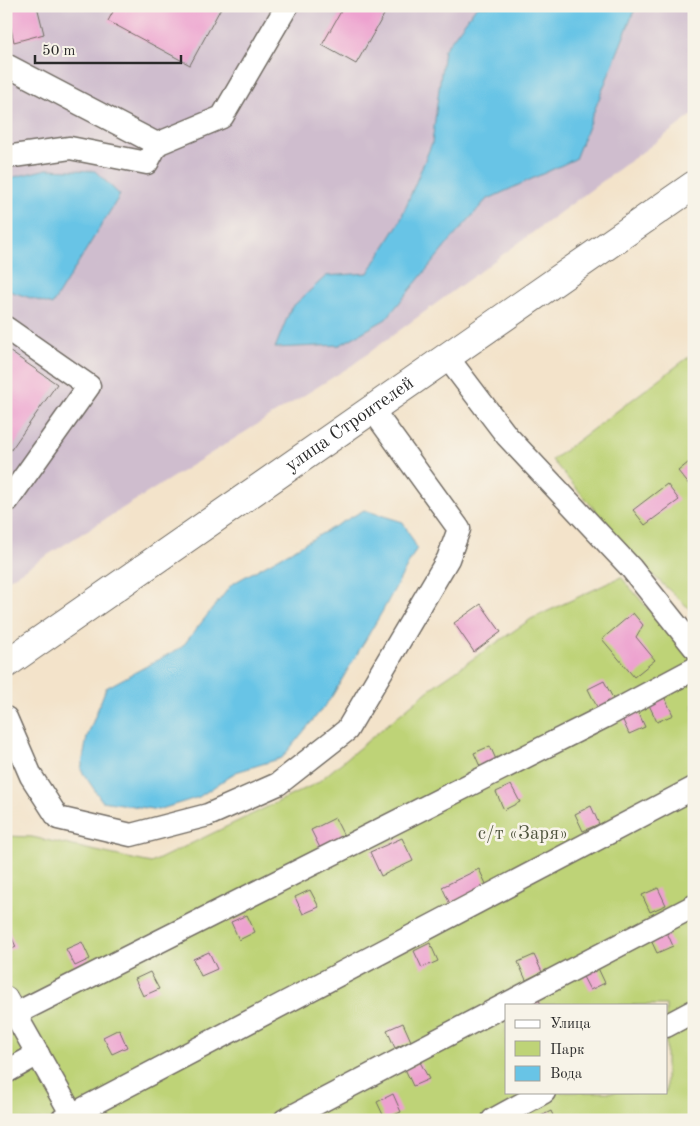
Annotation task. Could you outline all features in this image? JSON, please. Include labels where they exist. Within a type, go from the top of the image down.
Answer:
[{"type":"main road","name":"улица Строителей","points":[[6,664],[694,185]]},
{"type":"lane","points":[[6,157],[70,148],[147,163],[157,144],[222,117],[286,6]]},
{"type":"lane","points":[[6,65],[157,144]]},
{"type":"lane","points":[[6,328],[88,386],[8,500]]},
{"type":"lane","points":[[447,357],[507,436],[631,568],[694,647]]},
{"type":"lane","points":[[6,718],[31,776],[58,818],[131,835],[208,815],[278,784],[347,730],[448,559],[459,529],[372,409]]},
{"type":"lane","points":[[631,568],[693,622]]},
{"type":"lane","points":[[694,669],[604,717],[11,1006],[38,1054],[70,1118],[694,788]]},
{"type":"lane","points":[[507,1004],[694,906]]},
{"type":"lane","points":[[285,1120],[505,1005]]},
{"type":"lane","points":[[668,1025],[694,1011]]},
{"type":"lane","points":[[6,1072],[38,1054]]},
{"type":"lane","points":[[493,1120],[540,1094]]},
{"type":"shaded area","points":[[6,6],[694,6],[694,114],[351,366],[6,581]]},
{"type":"green space","points":[[694,353],[694,613],[643,566],[552,460]]},
{"type":"green space","name":"с/т «Заря»","points":[[621,577],[694,662],[694,1120],[84,1120],[6,986],[6,836],[32,837],[151,863],[317,783],[435,685],[531,619]]},
{"type":"green space","points":[[6,1013],[67,1120],[6,1120]]},
{"type":"water","points":[[477,6],[636,6],[575,159],[486,200],[386,319],[340,345],[275,348],[291,308],[326,276],[368,273],[399,223],[432,143],[444,50]]},
{"type":"water","points":[[47,169],[95,171],[120,195],[52,305],[6,290],[6,179]]},
{"type":"water","points":[[364,510],[403,522],[417,548],[331,698],[282,758],[236,772],[199,797],[158,810],[102,801],[81,770],[87,737],[106,688],[182,647],[232,584]]},
{"type":"building","points":[[6,6],[37,6],[44,34],[14,42]]},
{"type":"building","points":[[116,6],[222,6],[190,65],[108,21]]},
{"type":"building","points":[[344,6],[389,6],[356,64],[322,45]]},
{"type":"building","points":[[6,349],[57,384],[6,457]]},
{"type":"building","points":[[694,458],[694,484],[691,487],[678,471]]},
{"type":"building","points":[[667,484],[679,500],[645,525],[633,510]]},
{"type":"building","points":[[481,604],[501,632],[474,652],[454,623]]},
{"type":"building","points":[[633,613],[643,625],[636,637],[655,660],[634,677],[602,639]]},
{"type":"building","points":[[604,681],[616,704],[600,713],[588,689]]},
{"type":"building","points":[[665,698],[673,715],[657,722],[649,705]]},
{"type":"building","points":[[637,709],[645,727],[629,734],[621,716]]},
{"type":"building","points":[[490,746],[498,764],[482,771],[474,753]]},
{"type":"building","points":[[511,785],[520,802],[504,810],[496,792]]},
{"type":"building","points":[[591,806],[599,824],[583,831],[575,814]]},
{"type":"building","points":[[335,818],[346,840],[322,852],[311,830]]},
{"type":"building","points":[[402,838],[413,861],[381,876],[370,852]]},
{"type":"building","points":[[479,869],[487,886],[450,904],[442,887]]},
{"type":"building","points":[[658,888],[666,905],[650,912],[642,895]]},
{"type":"building","points":[[310,890],[319,907],[303,914],[295,897]]},
{"type":"building","points":[[247,915],[255,932],[239,940],[231,922]]},
{"type":"building","points":[[665,928],[673,946],[657,953],[649,936]]},
{"type":"building","points":[[8,929],[16,947],[6,952],[6,930]]},
{"type":"building","points":[[82,942],[90,959],[75,966],[66,949]]},
{"type":"building","points":[[430,943],[438,961],[422,968],[414,951]]},
{"type":"building","points":[[209,952],[217,969],[201,976],[193,959]]},
{"type":"building","points":[[534,955],[542,972],[526,980],[518,962]]},
{"type":"building","points":[[597,966],[605,983],[590,990],[581,973]]},
{"type":"building","points":[[150,972],[159,989],[143,996],[135,979]]},
{"type":"building","points":[[538,997],[541,1004],[522,1004]]},
{"type":"building","points":[[403,1023],[411,1041],[395,1048],[387,1030]]},
{"type":"building","points":[[119,1029],[127,1047],[112,1054],[103,1037]]},
{"type":"building","points":[[420,1062],[429,1079],[413,1086],[405,1069]]},
{"type":"building","points":[[393,1094],[401,1112],[385,1119],[377,1102]]},
{"type":"building","points":[[551,1111],[555,1120],[533,1120]]}]
